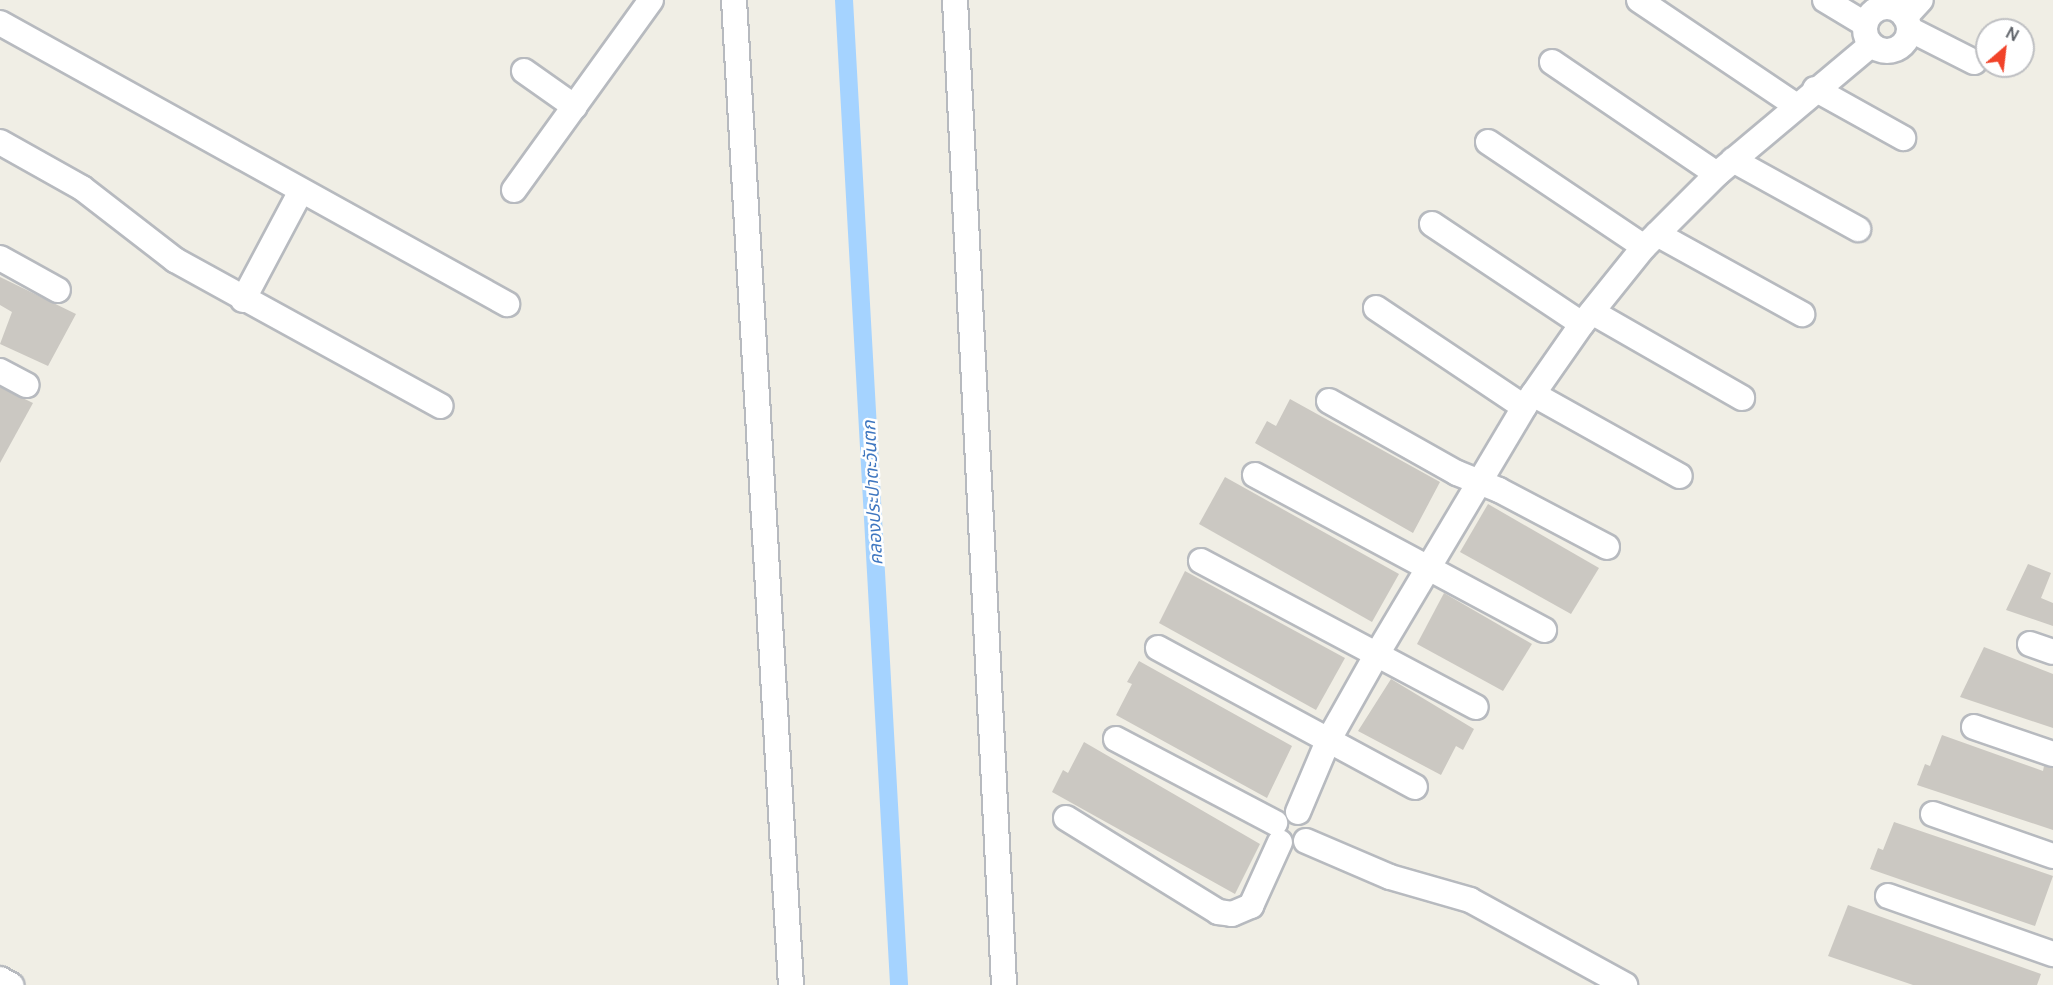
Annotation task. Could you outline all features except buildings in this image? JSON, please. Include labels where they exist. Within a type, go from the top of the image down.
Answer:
[{"type":"street","points":[[514,190],[651,0]]},
{"type":"street","points":[[734,0],[791,985]]},
{"type":"street","points":[[955,0],[1004,985]]},
{"type":"street","points":[[1638,0],[1795,105]]},
{"type":"street","points":[[1825,0],[1868,34],[1878,50],[1896,50],[1908,37],[1912,15]]},
{"type":"street","points":[[1298,812],[1328,741],[1478,481],[1528,400],[1587,318],[1650,240],[1725,167],[1815,89],[1868,34],[1870,13],[1886,6],[1912,15],[1974,62]]},
{"type":"street","points":[[0,23],[507,304]]},
{"type":"street","points":[[1552,62],[1725,167],[1858,229]]},
{"type":"street","points":[[524,71],[574,108]]},
{"type":"street","points":[[1815,89],[1903,138]]},
{"type":"street","points":[[0,142],[82,188],[175,260],[243,300],[441,406]]},
{"type":"street","points":[[1488,142],[1650,240],[1802,314]]},
{"type":"street","points":[[243,300],[301,191]]},
{"type":"street","points":[[1432,224],[1587,318],[1742,398]]},
{"type":"street","points":[[0,258],[58,290]]},
{"type":"street","points":[[1376,308],[1528,400],[1680,476]]},
{"type":"street","points":[[0,371],[26,385]]},
{"type":"street","points":[[1329,401],[1606,547]]},
{"type":"street","points":[[1255,475],[1544,630]]},
{"type":"street","points":[[1201,561],[1476,707]]},
{"type":"street","points":[[2030,644],[2053,652]]},
{"type":"street","points":[[1158,648],[1415,787]]},
{"type":"street","points":[[1974,727],[2053,754]]},
{"type":"street","points":[[1116,739],[1278,833],[1293,847],[1306,841],[1390,877],[1470,900],[1625,985]]},
{"type":"street","points":[[1066,818],[1218,912],[1232,914],[1242,913],[1251,906],[1284,813],[1298,812],[1308,821],[1306,841]]},
{"type":"street","points":[[1933,814],[2053,856]]},
{"type":"street","points":[[1888,896],[2053,954]]},
{"type":"street","points":[[0,979],[10,985]]},
{"type":"waterway","name":"คลองประปาตะวันตก","points":[[844,0],[899,985]]}]
